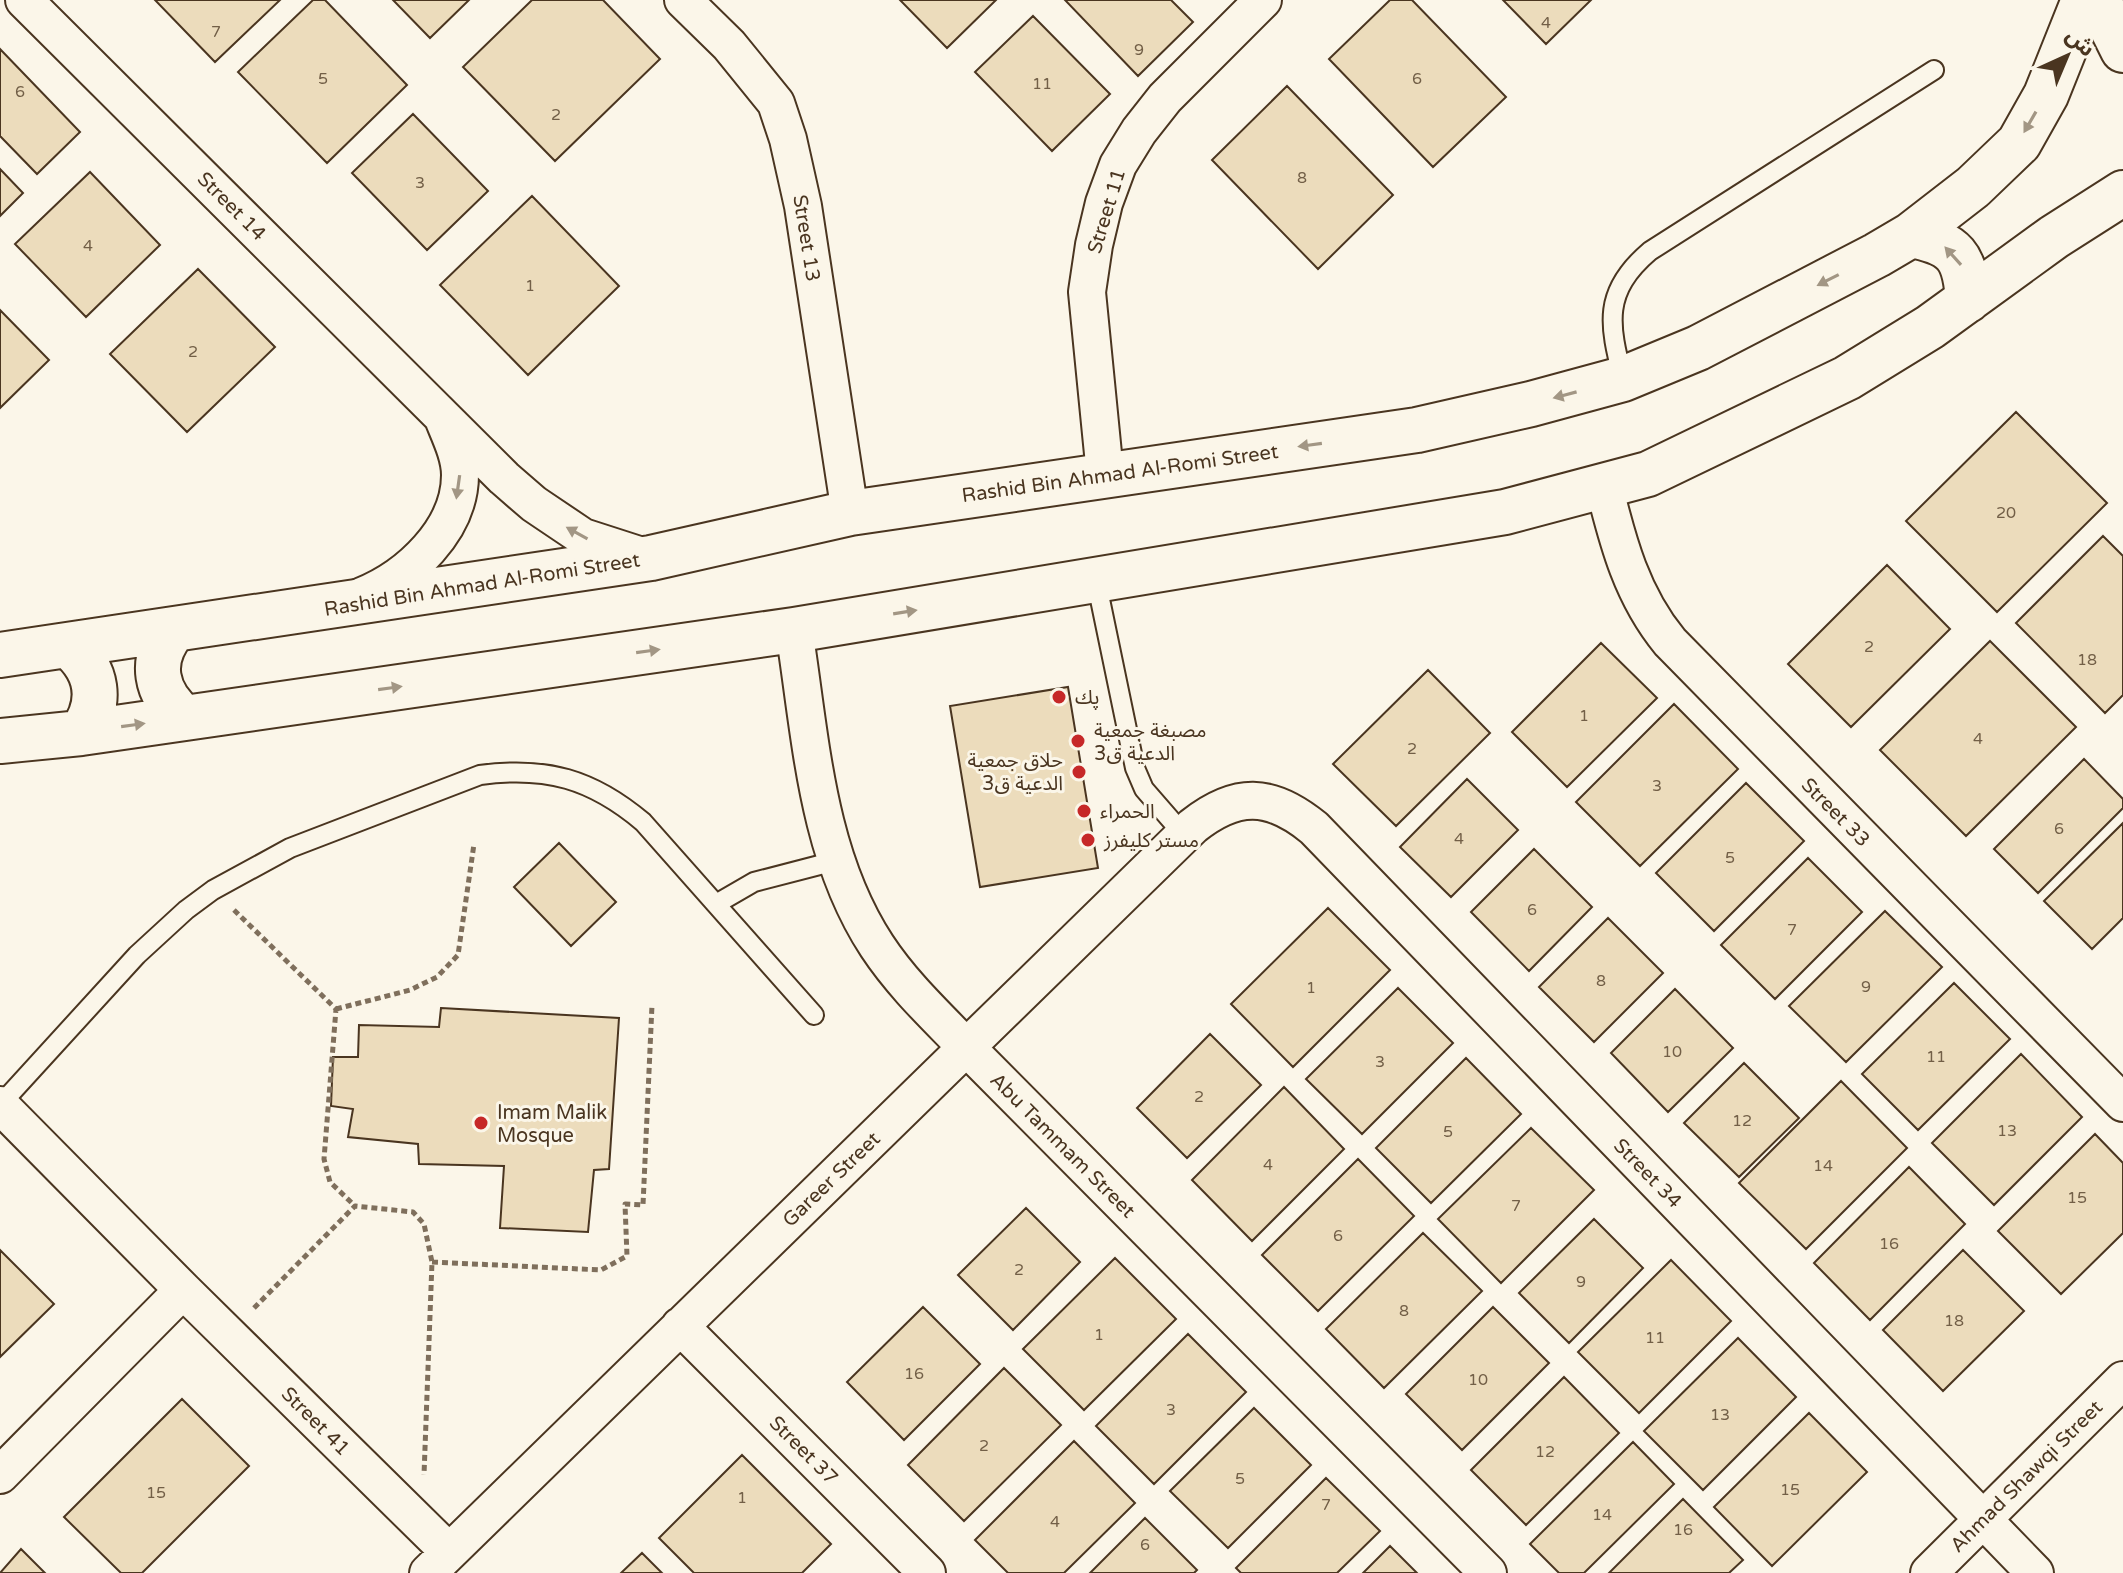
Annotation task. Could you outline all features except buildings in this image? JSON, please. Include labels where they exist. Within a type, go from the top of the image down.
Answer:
[{"type":"street","name":"Street 14","points":[[24,0],[504,478],[557,521],[583,537],[651,558]]},
{"type":"street","name":"Street 11","points":[[1105,474],[1087,292],[1104,203],[1118,165],[1139,131],[1165,98],[1263,0]]},
{"type":"street","name":"Rashid Bin Ahmad Al-Romi Street","points":[[0,655],[651,558],[850,513],[1417,430],[1623,379],[1698,348],[1911,235],[1973,187],[2019,143],[2046,95],[2084,0]]},
{"type":"street","points":[[2098,0],[2123,50]]},
{"type":"street","name":"Street 13","points":[[693,3],[776,103],[788,139],[803,206],[850,513]]},
{"type":"street","points":[[0,741],[81,733],[794,630],[1505,512],[1648,474],[1847,378],[1930,327],[2054,237],[2123,193]]},
{"type":"street","points":[[1911,235],[1936,240],[1955,253],[1966,272],[1968,300]]},
{"type":"street","name":"Street 14","points":[[338,606],[381,589],[399,577],[434,542],[449,521],[457,498],[460,474],[455,447],[440,413]]},
{"type":"street","name":"Street 33","points":[[1604,486],[1618,543],[1633,584],[1652,621],[2123,1103]]},
{"type":"street","points":[[174,630],[159,653],[158,681],[163,696],[185,718]]},
{"type":"street","name":"Abu Tammam Street","points":[[794,630],[826,831],[856,911],[897,974],[1488,1573]]},
{"type":"street","points":[[69,646],[81,656],[95,682],[94,710],[81,733]]},
{"type":"street","name":"Gareer Street","points":[[438,1562],[1184,835],[1209,813],[1226,804],[1245,801]]},
{"type":"street","name":"Street 34","points":[[1245,801],[1265,801],[1280,806],[1314,828],[2035,1573]]},
{"type":"street","name":"Street 41","points":[[0,1105],[419,1523],[438,1562]]},
{"type":"street","points":[[0,1475],[183,1290]]},
{"type":"street","name":"Street 37","points":[[680,1326],[927,1573]]},
{"type":"street","name":"Ahmad Shawqi Street","points":[[1929,1573],[2123,1380]]},
{"type":"lane","points":[[1623,379],[1612,334],[1611,315],[1624,278],[1636,263],[1650,251],[1934,70]]},
{"type":"lane","points":[[1096,580],[1135,768],[1144,789],[1184,835]]},
{"type":"lane","points":[[0,1105],[145,947],[213,890],[290,848],[480,775],[510,771],[539,772],[568,778],[595,788],[621,803],[643,822],[814,1015]]},
{"type":"lane","points":[[716,904],[754,882],[835,861]]},
{"type":"path","points":[[336,1009],[410,990],[437,977],[458,955],[474,844]]},
{"type":"path","points":[[213,890],[336,1009]]},
{"type":"path","points":[[432,1262],[601,1270],[627,1256],[625,1204],[643,1205],[652,1005]]},
{"type":"path","points":[[336,1009],[324,1159],[330,1182],[355,1206],[413,1212],[424,1224],[432,1262],[424,1477],[419,1523]]},
{"type":"path","points":[[229,1335],[355,1206]]},
{"type":"place","name":"پك","points":[[1059,697]]},
{"type":"place","name":"مصبغة جمعية الدعية ق3","points":[[1078,741]]},
{"type":"place","name":"حلاق جمعية الدعية ق3","points":[[1079,772]]},
{"type":"place","name":"الحمراء","points":[[1084,811]]},
{"type":"place","name":"مستر كليفرز","points":[[1088,840]]},
{"type":"place","name":"Imam Malik Mosque","points":[[481,1123]]}]
